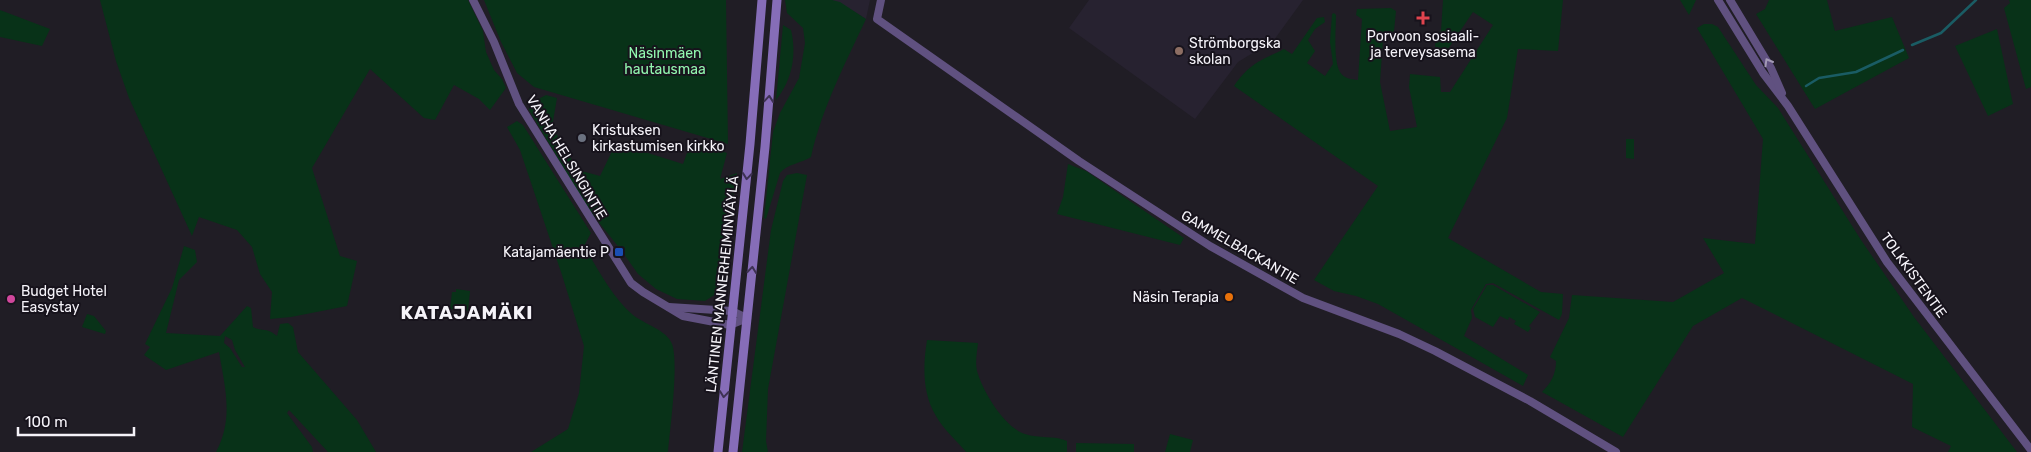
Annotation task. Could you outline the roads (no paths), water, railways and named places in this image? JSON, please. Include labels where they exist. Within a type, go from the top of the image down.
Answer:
[{"type":"main road","name":"LÄNTINEN MANNERHEIMINVÄYLÄ","points":[[718,452],[750,144],[762,0]]},
{"type":"main road","name":"LÄNTINEN MANNERHEIMINVÄYLÄ","points":[[733,452],[778,0]]},
{"type":"street","name":"VANHA HELSINGINTIE","points":[[474,0],[494,42],[519,104],[631,283],[683,316],[730,325]]},
{"type":"street","name":"GAMMELBACKANTIE","points":[[881,0],[877,19],[1079,161],[1210,246],[1302,298],[1399,334],[1435,351],[1530,401],[1616,452]]},
{"type":"street","name":"TOLKKISTENTIE","points":[[1718,0],[1758,65],[1788,106],[1887,262],[2031,450]]},
{"type":"street","name":"TOLKKISTENTIE","points":[[1730,0],[1771,68],[1788,106]]},
{"type":"street","points":[[667,307],[732,311],[747,318]]},
{"type":"street","points":[[730,325],[747,318]]},
{"type":"waterway","points":[[1912,45],[1941,33],[1976,0]]},
{"type":"waterway","points":[[1806,86],[1819,78],[1856,72],[1903,50]]},
{"type":"place","name":"Porvoon sosiaali- ja terveysasema","points":[[1423,18]]},
{"type":"place","name":"Strömborgska skolan","points":[[1179,51]]},
{"type":"place","name":"Kristuksen kirkastumisen kirkko","points":[[582,138]]},
{"type":"place","name":"Katajamäentie P","points":[[619,252]]},
{"type":"place","name":"Näsin Terapia","points":[[1229,297]]},
{"type":"place","name":"Budget Hotel Easystay","points":[[11,299]]},
{"type":"district","name":"KATAJAMÄKI","points":[[467,312]]},
{"type":"park label","name":"Näsinmäen hautausmaa","points":[[665,62]]}]
